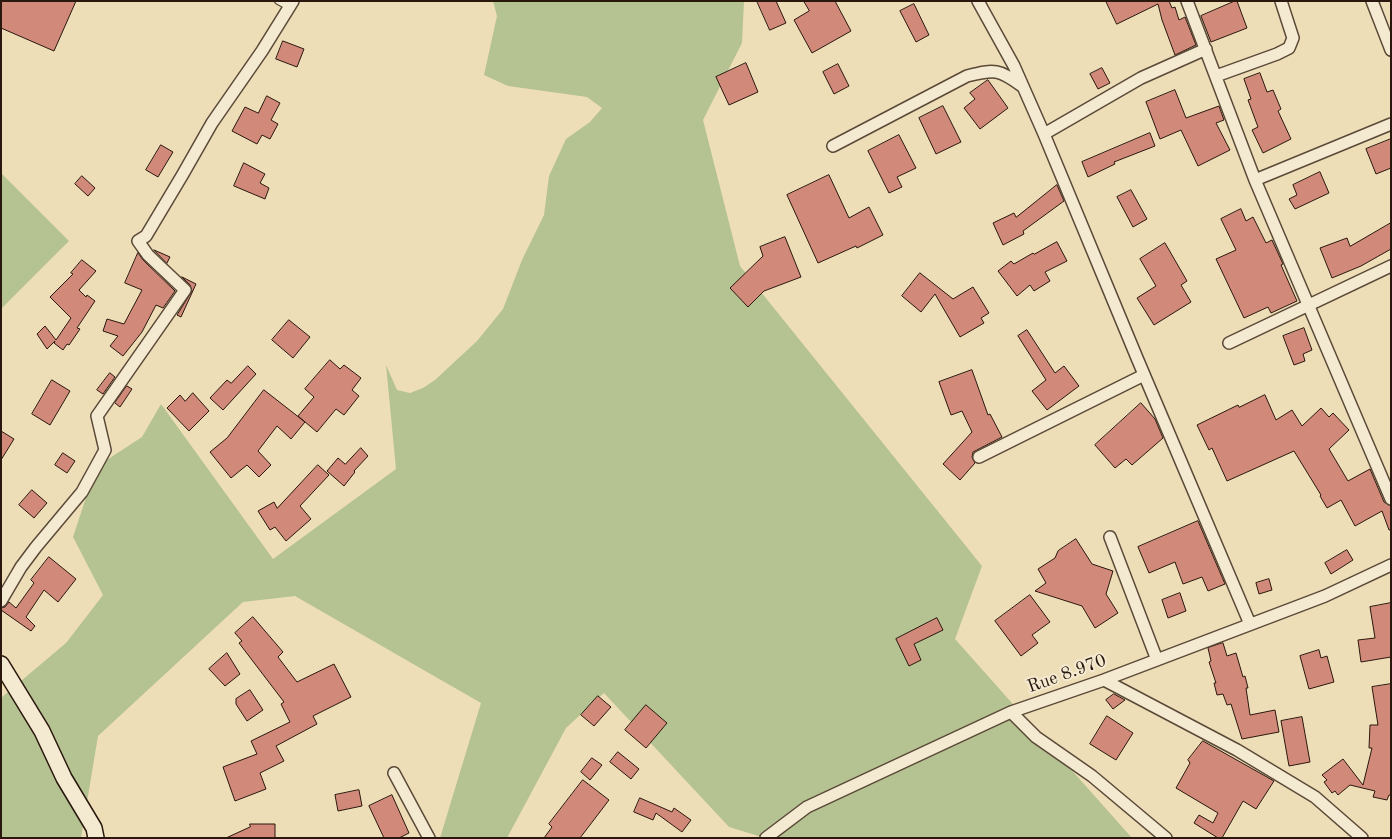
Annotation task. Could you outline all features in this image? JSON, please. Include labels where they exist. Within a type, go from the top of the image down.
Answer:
[{"type":"street","points":[[978,1],[1014,66],[1044,134],[1250,624]]},
{"type":"street","points":[[1187,1],[1256,180],[1391,499]]},
{"type":"street","points":[[1216,76],[1289,48],[1293,38],[1281,1]]},
{"type":"street","points":[[1372,1],[1391,50]]},
{"type":"street","points":[[1,601],[21,567],[53,525],[82,492],[104,450],[97,416],[185,290],[148,255],[138,241],[146,236],[184,174],[212,123],[262,51],[291,4]]},
{"type":"street","points":[[1044,134],[1141,78],[1206,49]]},
{"type":"street","points":[[834,146],[967,76],[986,71],[995,71],[1022,86]]},
{"type":"street","points":[[1256,180],[1391,124]]},
{"type":"street","points":[[1229,343],[1391,266]]},
{"type":"street","points":[[979,457],[1144,375]]},
{"type":"street","points":[[1110,537],[1157,660]]},
{"type":"street","name":"Rue 8.970","points":[[768,837],[807,807],[1011,712],[1104,680],[1325,596],[1391,565]]},
{"type":"street","points":[[5,670],[42,731],[64,778],[95,833]]},
{"type":"street","points":[[1104,680],[1237,750],[1316,798],[1362,838]]},
{"type":"street","points":[[1011,712],[1036,737],[1092,776],[1166,838]]},
{"type":"street","points":[[394,773],[429,838]]},
{"type":"lane","points":[[278,1],[291,4]]},
{"type":"green space","points":[[493,1],[744,1],[742,43],[703,120],[740,266],[982,566],[955,639],[1132,838],[765,838],[729,827],[604,693],[566,728],[507,838],[440,838],[481,703],[295,596],[243,602],[98,736],[81,838],[1,838],[2,697],[66,643],[103,595],[73,537],[96,467],[142,437],[161,404],[273,559],[396,469],[386,365],[397,390],[410,393],[423,388],[435,380],[477,341],[503,309],[522,260],[544,215],[549,176],[566,139],[590,122],[602,108],[587,97],[508,86],[484,75],[497,16]]},
{"type":"green space","points":[[1,173],[69,241],[1,309]]},
{"type":"building","points":[[1,1],[76,1],[54,51],[1,28]]},
{"type":"building","points":[[757,1],[776,1],[786,23],[770,30]]},
{"type":"building","points":[[804,1],[835,1],[851,31],[812,53],[794,20],[809,11]]},
{"type":"building","points":[[1106,1],[1169,1],[1172,8],[1175,7],[1179,20],[1185,17],[1196,45],[1175,55],[1158,4],[1117,24]]},
{"type":"building","points":[[1237,1],[1247,28],[1211,42],[1201,16]]},
{"type":"building","points":[[914,4],[929,35],[916,42],[900,11]]},
{"type":"building","points":[[283,41],[304,49],[297,67],[276,59]]},
{"type":"building","points":[[746,63],[758,92],[729,105],[716,77]]},
{"type":"building","points":[[838,64],[849,86],[834,94],[823,72]]},
{"type":"building","points":[[1102,68],[1110,83],[1098,89],[1090,74]]},
{"type":"building","points":[[1260,73],[1267,92],[1273,90],[1281,109],[1278,111],[1291,139],[1263,153],[1252,130],[1258,127],[1248,100],[1251,99],[1244,79]]},
{"type":"building","points":[[988,80],[1008,108],[980,129],[964,108],[975,99],[970,93]]},
{"type":"building","points":[[1175,90],[1186,118],[1219,106],[1224,120],[1216,123],[1230,150],[1198,166],[1181,130],[1160,139],[1146,102]]},
{"type":"building","points":[[267,96],[280,103],[271,120],[278,124],[270,139],[262,135],[257,144],[232,131],[245,107],[258,113]]},
{"type":"building","points":[[943,106],[961,142],[936,154],[919,118]]},
{"type":"building","points":[[1150,133],[1155,146],[1114,162],[1115,164],[1088,177],[1082,162]]},
{"type":"building","points":[[899,135],[916,168],[897,177],[902,187],[889,193],[868,151]]},
{"type":"building","points":[[1391,139],[1391,168],[1376,174],[1366,149]]},
{"type":"building","points":[[161,145],[173,152],[158,177],[146,170]]},
{"type":"building","points":[[244,163],[265,174],[260,183],[269,188],[265,199],[234,186]]},
{"type":"building","points":[[1320,172],[1329,193],[1295,209],[1289,199],[1297,195],[1293,185]]},
{"type":"building","points":[[829,175],[849,218],[869,207],[883,235],[857,248],[856,246],[818,263],[787,195]]},
{"type":"building","points":[[82,176],[95,188],[88,196],[75,184]]},
{"type":"building","points":[[1057,185],[1064,201],[1023,231],[1024,234],[1003,245],[993,223],[1014,213],[1016,217]]},
{"type":"building","points":[[1131,190],[1147,219],[1133,227],[1117,197]]},
{"type":"building","points":[[1241,209],[1246,221],[1253,217],[1266,243],[1272,240],[1297,301],[1271,313],[1268,307],[1244,318],[1216,259],[1236,250],[1221,219]]},
{"type":"building","points":[[1391,223],[1391,249],[1361,266],[1332,278],[1320,248],[1347,238],[1350,246]]},
{"type":"building","points":[[785,237],[801,277],[764,291],[748,307],[730,288],[763,256],[760,247]]},
{"type":"building","points":[[1057,242],[1067,261],[1045,272],[1050,281],[1034,291],[1030,285],[1017,296],[998,271],[1011,261],[1014,264]]},
{"type":"building","points":[[1165,243],[1187,281],[1181,285],[1191,302],[1154,325],[1137,298],[1156,286],[1140,259]]},
{"type":"building","points":[[154,250],[170,257],[167,263]]},
{"type":"building","points":[[138,253],[175,291],[163,308],[156,305],[142,332],[123,356],[110,346],[118,336],[103,331],[107,319],[124,324],[142,290],[125,283]]},
{"type":"building","points":[[82,260],[96,271],[79,290],[86,297],[87,295],[95,301],[77,328],[80,329],[69,345],[67,344],[63,350],[54,343],[55,341],[47,349],[37,334],[45,326],[56,340],[71,318],[50,297],[73,274],[71,273]]},
{"type":"building","points":[[920,273],[953,299],[973,287],[989,313],[981,318],[984,323],[960,337],[935,294],[921,312],[902,296]]},
{"type":"building","points":[[182,277],[196,284],[181,317],[177,315],[192,291],[190,285]]},
{"type":"building","points":[[289,320],[310,337],[293,358],[272,340]]},
{"type":"building","points":[[1304,328],[1312,350],[1303,354],[1305,361],[1294,365],[1283,336]]},
{"type":"building","points":[[1027,330],[1055,373],[1064,366],[1079,386],[1047,410],[1032,391],[1046,380],[1018,336]]},
{"type":"building","points":[[330,360],[340,369],[344,365],[361,378],[352,390],[359,396],[344,415],[336,409],[317,432],[298,416],[314,397],[305,389]]},
{"type":"building","points":[[248,366],[256,374],[223,410],[210,398],[227,380],[231,383]]},
{"type":"building","points":[[972,370],[988,415],[990,414],[1002,437],[973,452],[972,457],[975,463],[960,480],[943,464],[972,432],[962,411],[951,415],[939,382]]},
{"type":"building","points":[[110,373],[115,377],[103,394],[97,390]]},
{"type":"building","points":[[52,380],[70,391],[50,425],[32,414]]},
{"type":"building","points":[[127,386],[132,389],[120,407],[115,403]]},
{"type":"building","points":[[264,390],[305,422],[291,439],[277,426],[258,451],[271,465],[259,477],[247,465],[231,478],[210,452],[227,438]]},
{"type":"building","points":[[193,393],[209,411],[189,431],[167,408],[180,395],[185,401]]},
{"type":"building","points":[[1265,395],[1276,420],[1292,410],[1302,426],[1321,408],[1329,417],[1333,413],[1349,430],[1329,449],[1348,481],[1370,469],[1384,502],[1391,506],[1391,530],[1389,530],[1382,511],[1355,526],[1341,500],[1327,508],[1294,451],[1227,481],[1212,448],[1209,450],[1197,425],[1238,405],[1239,407]]},
{"type":"building","points":[[1141,403],[1155,419],[1163,438],[1132,465],[1126,459],[1115,468],[1095,445]]},
{"type":"building","points":[[1,431],[14,439],[1,460]]},
{"type":"building","points":[[361,448],[368,456],[354,471],[344,486],[327,471],[338,458],[345,464]]},
{"type":"building","points":[[63,453],[75,461],[67,473],[55,465]]},
{"type":"building","points":[[318,465],[329,475],[300,506],[311,519],[286,541],[275,527],[270,530],[258,511],[274,502],[277,508]]},
{"type":"building","points":[[32,490],[47,503],[34,518],[19,505]]},
{"type":"building","points":[[1198,521],[1225,584],[1208,591],[1202,577],[1183,584],[1175,562],[1149,573],[1138,547]]},
{"type":"building","points":[[1076,539],[1092,564],[1113,571],[1106,594],[1118,613],[1095,628],[1082,606],[1035,591],[1046,583],[1038,569],[1055,558],[1058,551]]},
{"type":"building","points":[[1347,550],[1353,560],[1331,574],[1325,563]]},
{"type":"building","points":[[49,557],[76,579],[58,602],[44,590],[26,617],[35,626],[31,631],[1,610],[1,608],[5,607],[9,602],[16,608],[34,583],[31,580]]},
{"type":"building","points":[[1269,579],[1272,590],[1259,594],[1256,583]]},
{"type":"building","points":[[1180,593],[1186,611],[1168,618],[1162,600]]},
{"type":"building","points":[[1030,595],[1050,622],[1032,635],[1038,643],[1021,656],[995,621]]},
{"type":"building","points":[[1391,603],[1391,657],[1361,662],[1358,640],[1375,638],[1370,607]]},
{"type":"building","points":[[253,617],[283,652],[278,657],[297,682],[334,664],[351,697],[313,716],[317,724],[276,746],[284,761],[260,773],[266,789],[235,801],[223,767],[257,754],[251,741],[290,722],[281,704],[284,702],[239,643],[242,641],[235,633]]},
{"type":"building","points":[[937,618],[943,630],[914,644],[921,660],[909,666],[896,639]]},
{"type":"building","points":[[1223,643],[1227,656],[1236,653],[1243,677],[1245,676],[1250,715],[1275,710],[1279,732],[1242,739],[1231,704],[1227,705],[1223,694],[1217,695],[1214,683],[1216,683],[1209,662],[1211,661],[1208,648]]},
{"type":"building","points":[[1319,650],[1321,658],[1327,656],[1334,682],[1309,689],[1300,656]]},
{"type":"building","points":[[227,653],[240,674],[225,686],[209,669]]},
{"type":"building","points":[[1391,684],[1391,795],[1389,795],[1387,800],[1373,797],[1375,791],[1350,785],[1338,795],[1335,791],[1332,793],[1324,782],[1327,780],[1322,775],[1343,759],[1363,785],[1372,748],[1369,748],[1370,725],[1378,725],[1372,687]]},
{"type":"building","points":[[250,690],[263,710],[247,721],[236,704],[236,699]]},
{"type":"building","points":[[1114,694],[1125,700],[1113,709],[1106,700]]},
{"type":"building","points":[[598,696],[611,707],[594,726],[581,715]]},
{"type":"building","points":[[646,705],[667,723],[646,748],[625,730]]},
{"type":"building","points":[[1107,716],[1133,733],[1116,760],[1090,744]]},
{"type":"building","points":[[1302,717],[1310,762],[1289,766],[1281,721]]},
{"type":"building","points":[[1203,741],[1274,781],[1256,809],[1243,801],[1222,838],[1218,838],[1194,823],[1199,815],[1213,823],[1218,813],[1176,788],[1190,763],[1188,760]]},
{"type":"building","points":[[618,752],[639,769],[631,779],[610,762]]},
{"type":"building","points":[[592,758],[602,765],[590,780],[581,772]]},
{"type":"building","points":[[583,780],[609,800],[580,838],[544,838],[552,827],[549,824]]},
{"type":"building","points":[[359,790],[362,806],[338,811],[335,795]]},
{"type":"building","points":[[392,795],[409,833],[399,838],[384,838],[369,806]]},
{"type":"building","points":[[640,798],[672,812],[674,808],[691,820],[682,832],[656,813],[653,820],[634,812]]},
{"type":"building","points":[[250,824],[275,824],[275,838],[226,838],[250,827]]}]
